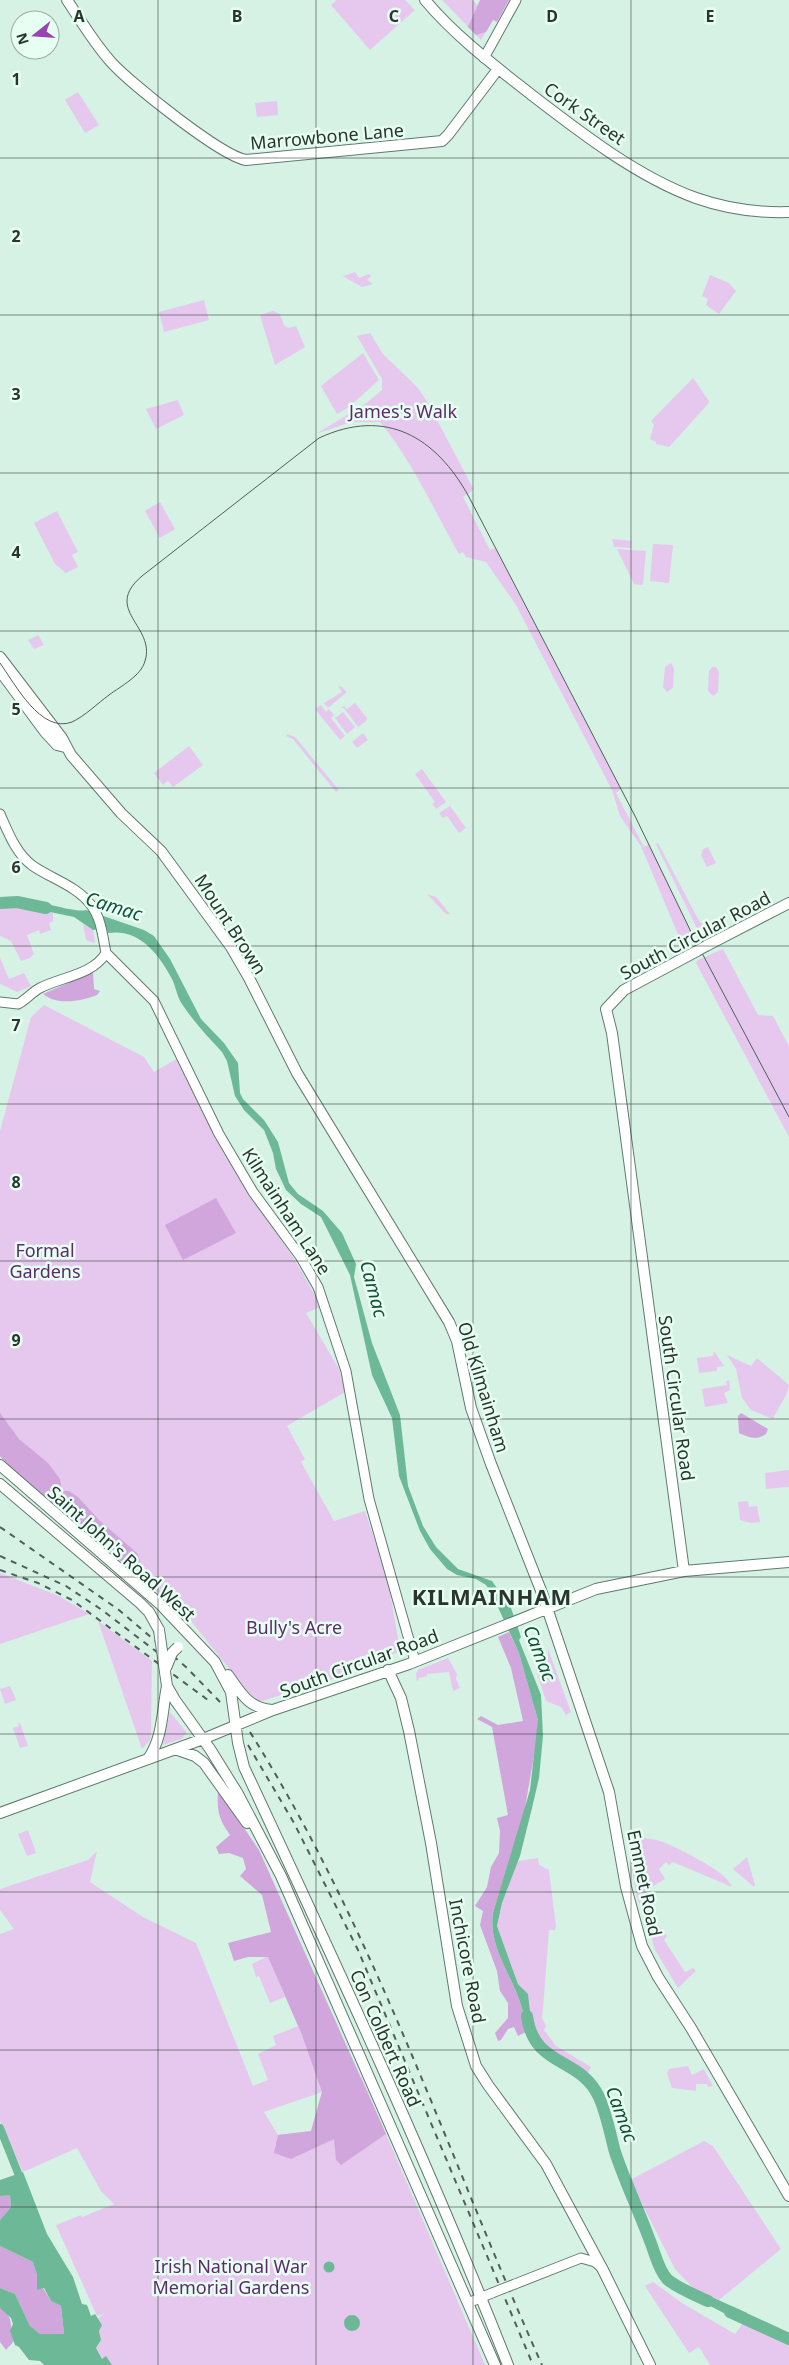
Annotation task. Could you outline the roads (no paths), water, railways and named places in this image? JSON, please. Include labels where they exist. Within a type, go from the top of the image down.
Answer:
[{"type":"main road","name":"Marrowbone Lane","points":[[67,0],[116,67],[201,135],[234,156],[246,160],[442,141],[448,136],[498,69]]},
{"type":"main road","name":"Cork Street","points":[[425,0],[484,58],[498,69],[589,138],[651,176],[697,198],[726,208],[751,212],[789,212]]},
{"type":"main road","points":[[0,657],[62,738],[65,747]]},
{"type":"main road","points":[[0,671],[45,732],[58,745],[65,747]]},
{"type":"main road","name":"Mount Brown","points":[[65,747],[121,813],[171,863],[236,956],[304,1085]]},
{"type":"main road","name":"South Circular Road","points":[[0,1812],[203,1739],[273,1710],[415,1661],[596,1589],[684,1570],[612,1033],[606,1009],[624,990],[789,903]]},
{"type":"main road","name":"Old Kilmainham","points":[[304,1085],[452,1328],[457,1341],[473,1415],[547,1607]]},
{"type":"main road","name":"Saint John's Road West","points":[[0,1465],[161,1605],[215,1662],[231,1692],[235,1725]]},
{"type":"main road","name":"Saint John's Road West","points":[[0,1484],[149,1612],[159,1630],[167,1686],[203,1739]]},
{"type":"main road","points":[[684,1570],[789,1562]]},
{"type":"main road","name":"Emmet Road","points":[[547,1607],[610,1792],[626,1887],[642,1946],[658,1977],[789,2196]]},
{"type":"main road","points":[[165,1672],[172,1652],[178,1647],[186,1644],[194,1645],[205,1651]]},
{"type":"main road","name":"South Circular Road","points":[[215,1662],[228,1674],[247,1701],[257,1708],[273,1710]]},
{"type":"main road","name":"Inchicore Road","points":[[388,1670],[401,1698],[409,1731],[431,1843],[457,2006],[476,2066],[488,2086],[546,2164],[602,2268],[650,2365]]},
{"type":"main road","points":[[148,1759],[156,1747],[159,1738],[167,1686]]},
{"type":"main road","name":"Con Colbert Road","points":[[235,1725],[244,1767],[328,1945],[481,2298],[508,2365]]},
{"type":"main road","name":"Con Colbert Road","points":[[203,1739],[238,1794],[281,1876],[315,1948],[495,2365]]},
{"type":"main road","points":[[175,1749],[194,1756],[204,1763],[238,1809],[281,1876]]},
{"type":"street","points":[[484,58],[516,0]]},
{"type":"street","points":[[0,814],[19,852],[31,865],[80,895],[91,904],[101,930],[106,953],[101,962],[91,968],[41,987],[21,1003],[0,1002]]},
{"type":"street","name":"Kilmainham Lane","points":[[106,953],[154,1001],[219,1134],[253,1192],[289,1240],[318,1287],[346,1370],[369,1499],[415,1661]]},
{"type":"street","points":[[580,2258],[586,2239]]},
{"type":"street","points":[[468,2303],[580,2258],[595,2262],[602,2268]]},
{"type":"waterway","name":"Camac","points":[[0,903],[17,902],[46,908]]},
{"type":"waterway","name":"Camac","points":[[527,2016],[531,2033],[539,2045],[548,2054],[581,2074],[591,2084],[599,2097],[619,2163],[664,2275],[686,2291],[708,2301]]},
{"type":"waterway","points":[[0,2128],[22,2183]]},
{"type":"waterway","name":"Camac","points":[[730,2312],[789,2339]]},
{"type":"tram line","points":[[0,663],[21,694],[40,714],[50,721],[61,724],[72,722],[87,713],[130,680],[143,666],[146,649],[144,638],[128,609],[127,599],[131,588],[142,576],[319,438],[343,429],[366,426],[387,427],[407,433],[425,444],[441,458],[456,476],[469,497],[635,816],[694,938],[789,1117]]},
{"type":"railway","points":[[0,1527],[119,1610],[186,1667],[220,1702]]},
{"type":"railway","points":[[0,1556],[66,1586],[102,1610],[170,1662]]},
{"type":"railway","points":[[0,1570],[38,1583],[72,1600],[212,1703]]},
{"type":"railway","points":[[250,1732],[294,1807],[335,1885],[372,1963],[542,2365]]},
{"type":"railway","points":[[248,1745],[294,1823],[358,1950],[533,2365]]},
{"type":"district","name":"KILMAINHAM","points":[[492,1596]]},
{"type":"park label","name":"James's Walk","points":[[403,411]]},
{"type":"park label","name":"Formal Gardens","points":[[45,1260]]},
{"type":"park label","name":"Bully's Acre","points":[[294,1627]]},
{"type":"park label","name":"Irish National War Memorial Gardens","points":[[231,2276]]}]
